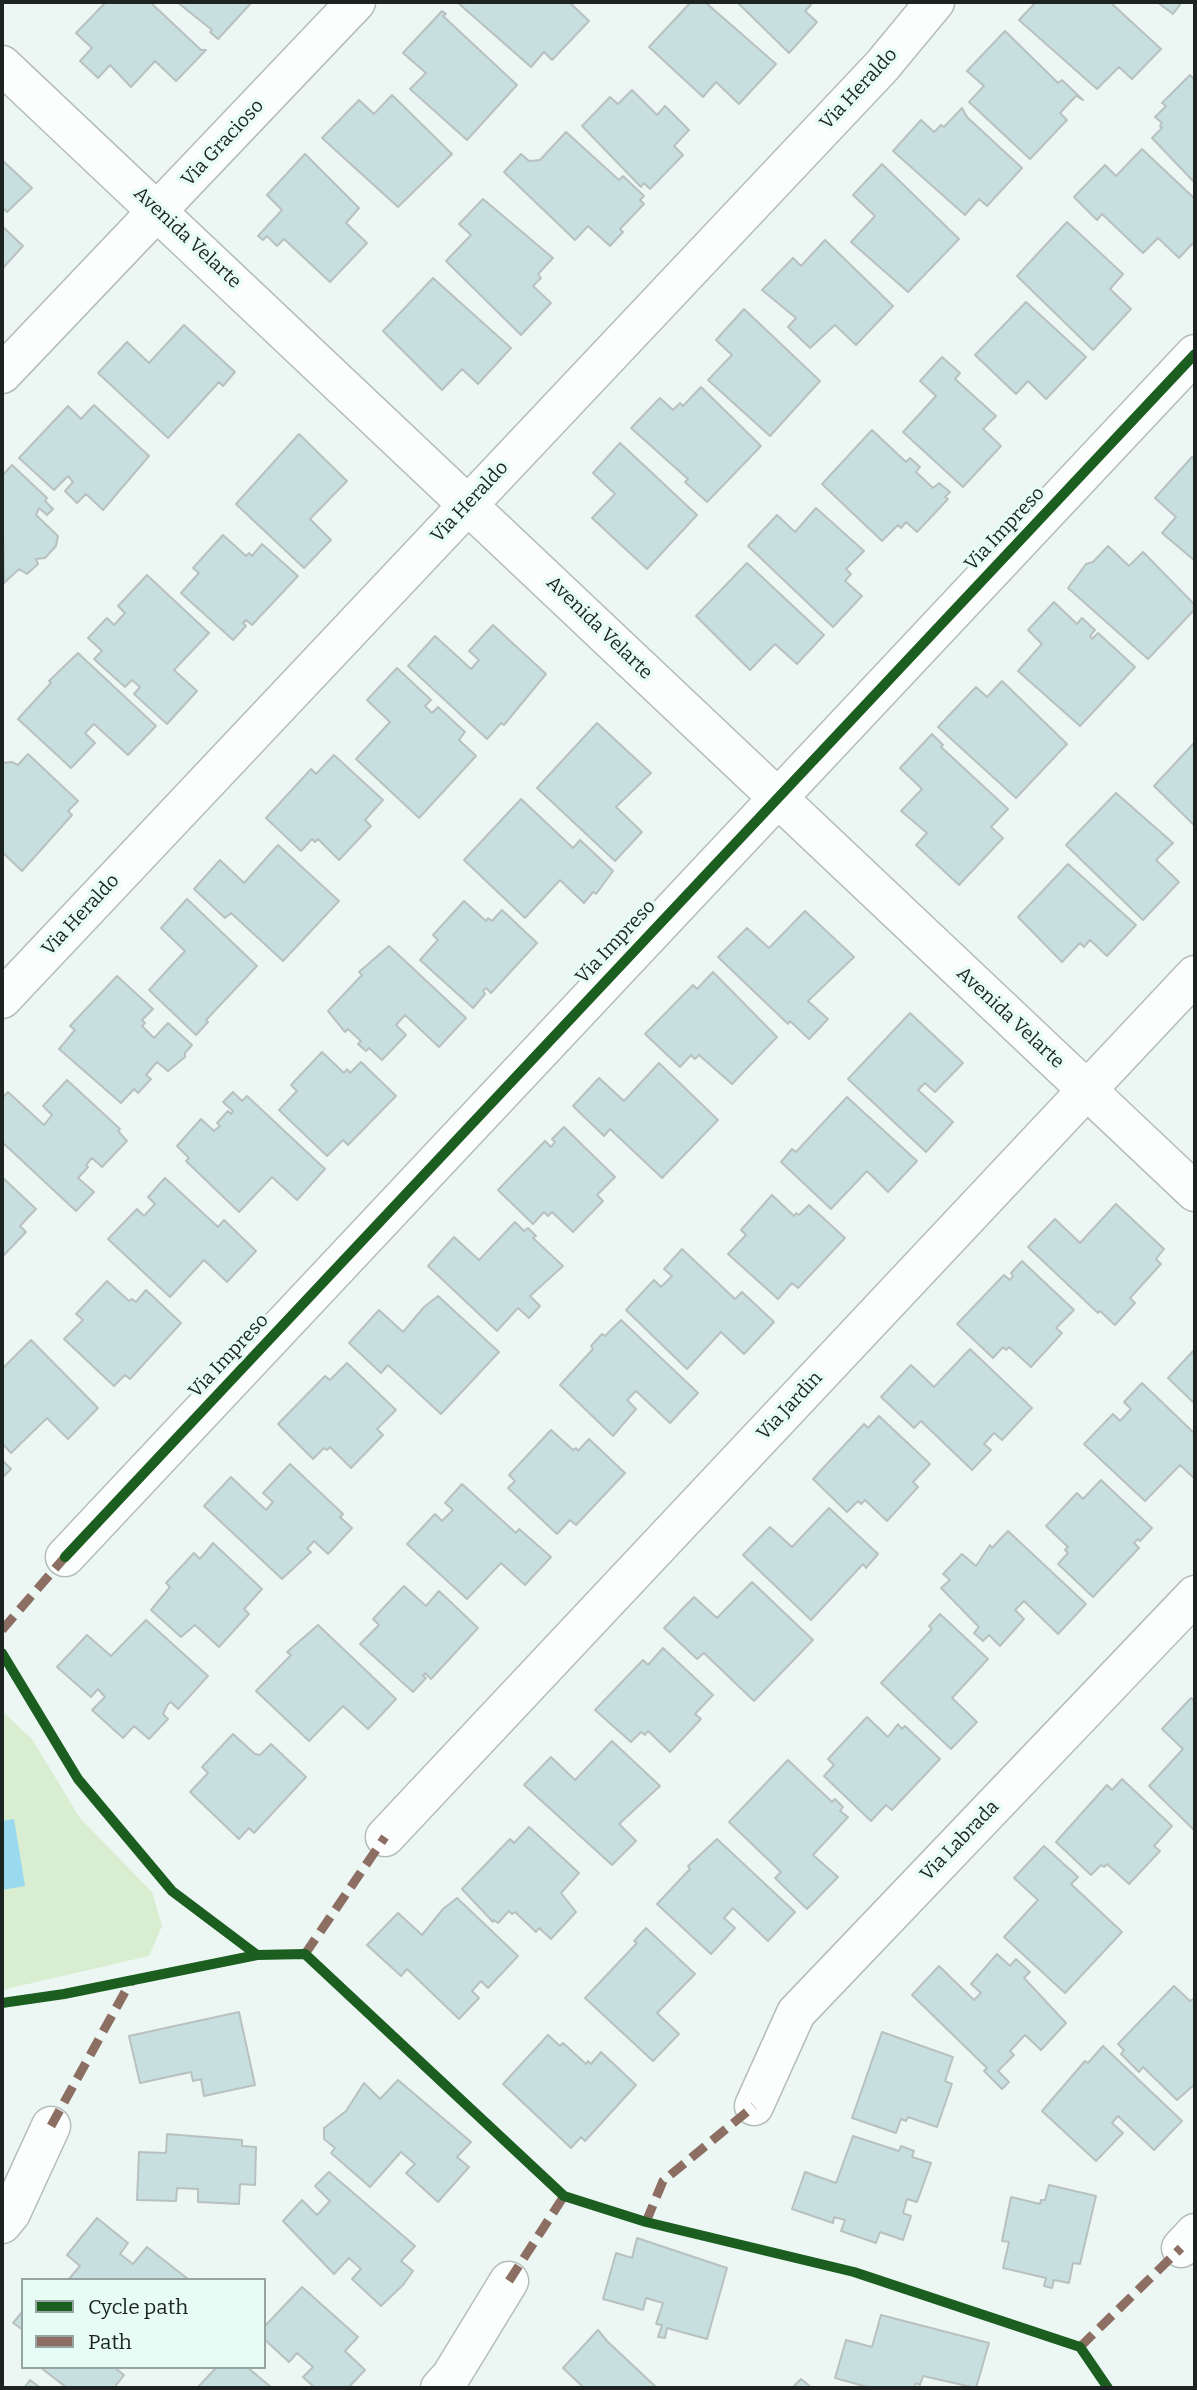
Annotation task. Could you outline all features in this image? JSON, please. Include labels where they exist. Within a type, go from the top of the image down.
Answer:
[{"type":"street","name":"Via Gracioso","points":[[2,374],[356,2]]},
{"type":"street","name":"Via Heraldo","points":[[2,999],[882,66],[935,2]]},
{"type":"street","name":"Avenida Velarte","points":[[2,65],[1195,1192]]},
{"type":"street","name":"Via Impreso","points":[[65,1557],[776,797],[1195,354]]},
{"type":"street","name":"Via Jardin","points":[[385,1837],[1195,975]]},
{"type":"street","name":"Via Labrada","points":[[754,2106],[796,2013],[1195,1595]]},
{"type":"street","points":[[2,2224],[11,2213],[51,2126]]},
{"type":"street","points":[[440,2388],[451,2376],[509,2281]]},
{"type":"green space","points":[[2,1711],[32,1739],[80,1818],[152,1892],[162,1926],[149,1956],[2,1990]]},
{"type":"water","points":[[14,1819],[25,1886],[2,1890],[2,1821]]},
{"type":"building","points":[[106,2],[150,2],[201,50],[206,50],[176,81],[155,61],[131,87],[110,65],[98,78],[80,61],[92,48],[76,33]]},
{"type":"building","points":[[177,2],[252,2],[218,39],[210,32],[212,30]]},
{"type":"building","points":[[457,2],[569,2],[589,21],[552,60],[544,52],[531,67]]},
{"type":"building","points":[[691,2],[705,2],[776,64],[739,104],[716,82],[703,97],[649,47]]},
{"type":"building","points":[[737,2],[808,2],[811,5],[805,11],[817,22],[789,53]]},
{"type":"building","points":[[1036,2],[1110,2],[1161,49],[1132,79],[1119,67],[1097,89],[1019,20]]},
{"type":"building","points":[[1157,2],[1182,2],[1173,14]]},
{"type":"building","points":[[442,11],[446,14],[443,16],[517,85],[467,140],[410,89],[426,73],[403,53]]},
{"type":"building","points":[[1005,31],[1058,83],[1062,80],[1083,100],[1076,96],[1060,113],[1067,120],[1030,159],[969,102],[984,86],[967,71]]},
{"type":"building","points":[[1190,75],[1195,80],[1195,183],[1152,138],[1162,128],[1162,123],[1155,117],[1166,106],[1162,103]]},
{"type":"building","points":[[632,90],[657,115],[665,106],[689,130],[674,146],[683,155],[650,189],[644,183],[641,187],[582,126],[610,97],[618,104]]},
{"type":"building","points":[[392,95],[452,154],[398,207],[322,138],[359,100],[374,114]]},
{"type":"building","points":[[962,108],[967,117],[1022,168],[987,206],[979,199],[965,215],[893,151],[921,120],[934,132],[941,125],[944,127]]},
{"type":"building","points":[[566,132],[619,180],[623,176],[644,196],[640,200],[644,204],[620,229],[623,232],[610,246],[588,226],[575,240],[504,172],[521,154],[529,161],[540,160]]},
{"type":"building","points":[[1142,149],[1195,199],[1195,241],[1179,258],[1158,238],[1143,253],[1102,214],[1097,220],[1074,197],[1105,165],[1116,176]]},
{"type":"building","points":[[305,154],[359,208],[346,223],[367,243],[330,282],[284,239],[277,246],[267,236],[263,240],[258,236],[282,210],[267,195]]},
{"type":"building","points":[[2,160],[32,188],[7,212],[2,207]]},
{"type":"building","points":[[882,164],[959,239],[908,292],[851,242],[875,216],[853,195]]},
{"type":"building","points":[[483,199],[553,258],[538,274],[541,278],[533,286],[551,303],[521,335],[446,261],[471,235],[459,224]]},
{"type":"building","points":[[1067,222],[1123,274],[1110,289],[1131,309],[1093,350],[1017,276]]},
{"type":"building","points":[[2,226],[23,246],[2,269]]},
{"type":"building","points":[[825,240],[893,306],[856,345],[835,325],[810,348],[788,327],[796,318],[762,290],[793,258],[801,266]]},
{"type":"building","points":[[433,278],[511,348],[478,384],[462,369],[442,390],[383,331]]},
{"type":"building","points":[[1026,302],[1086,357],[1046,399],[1028,381],[1016,394],[975,355]]},
{"type":"building","points":[[744,309],[820,381],[770,436],[708,380],[732,355],[716,340]]},
{"type":"building","points":[[184,325],[235,372],[223,386],[219,382],[168,438],[98,373],[127,342],[149,363]]},
{"type":"building","points":[[942,357],[960,373],[955,379],[996,416],[983,429],[1001,446],[963,487],[903,432],[936,396],[920,381]]},
{"type":"building","points":[[701,387],[761,446],[707,502],[685,482],[688,479],[631,428],[660,398],[673,410],[680,403],[683,406]]},
{"type":"building","points":[[94,405],[149,456],[103,510],[86,494],[77,503],[65,491],[73,482],[68,476],[54,490],[19,458],[68,406],[81,419]]},
{"type":"building","points":[[872,430],[906,462],[910,458],[920,467],[916,472],[933,488],[939,483],[950,492],[945,497],[948,499],[917,532],[906,522],[901,528],[898,525],[882,541],[822,484]]},
{"type":"building","points":[[299,434],[347,481],[310,519],[331,540],[304,568],[236,504]]},
{"type":"building","points":[[620,443],[697,515],[647,569],[592,518],[615,494],[593,473]]},
{"type":"building","points":[[1192,457],[1195,459],[1195,561],[1162,533],[1176,517],[1155,498]]},
{"type":"building","points":[[12,465],[47,498],[45,501],[53,509],[47,515],[39,508],[36,515],[58,536],[56,546],[45,558],[36,559],[38,564],[27,574],[19,569],[4,583],[2,476]]},
{"type":"building","points":[[816,508],[864,551],[846,569],[851,574],[845,581],[862,596],[833,627],[748,546],[777,515],[795,532]]},
{"type":"building","points":[[223,535],[246,556],[249,553],[252,556],[262,544],[298,576],[252,625],[246,620],[243,623],[246,626],[233,640],[181,593],[199,573],[193,568]]},
{"type":"building","points":[[1108,546],[1129,566],[1143,552],[1195,605],[1195,609],[1148,659],[1068,588],[1086,564],[1093,562]]},
{"type":"building","points":[[747,563],[824,635],[797,664],[775,644],[750,670],[696,616]]},
{"type":"building","points":[[147,575],[209,633],[174,670],[197,691],[167,724],[134,694],[140,687],[132,680],[125,687],[94,659],[102,651],[88,638],[107,618],[114,625],[125,613],[118,606]]},
{"type":"building","points":[[1054,602],[1077,624],[1082,618],[1095,630],[1090,636],[1092,639],[1098,633],[1135,667],[1080,726],[1018,671],[1042,644],[1028,630]]},
{"type":"building","points":[[493,625],[546,674],[504,725],[501,723],[487,739],[408,666],[435,636],[471,669],[479,660],[469,651]]},
{"type":"building","points":[[78,653],[156,726],[128,755],[94,724],[85,733],[95,743],[71,768],[18,719],[51,683],[49,681]]},
{"type":"building","points":[[397,668],[431,700],[425,706],[432,713],[438,707],[465,732],[459,740],[476,756],[419,818],[356,759],[390,722],[367,700]]},
{"type":"building","points":[[1002,681],[1067,744],[1016,798],[938,727],[976,687],[987,697]]},
{"type":"building","points":[[597,723],[651,773],[616,807],[642,832],[615,861],[537,788]]},
{"type":"building","points":[[932,734],[943,745],[941,747],[1008,809],[991,827],[1003,838],[959,885],[916,845],[927,833],[901,811],[922,789],[900,768]]},
{"type":"building","points":[[1195,742],[1195,826],[1154,786]]},
{"type":"building","points":[[28,754],[78,801],[68,811],[72,815],[22,871],[2,852],[2,763],[12,762],[18,765]]},
{"type":"building","points":[[334,755],[383,800],[365,820],[371,826],[339,860],[318,839],[315,842],[312,839],[301,851],[266,818],[311,769],[316,774]]},
{"type":"building","points":[[1116,793],[1173,843],[1156,860],[1179,882],[1143,920],[1066,845]]},
{"type":"building","points":[[521,799],[573,848],[580,840],[613,871],[596,894],[593,892],[584,903],[560,880],[525,918],[464,860]]},
{"type":"building","points":[[278,845],[339,901],[283,961],[231,913],[225,918],[194,889],[220,860],[244,883]]},
{"type":"building","points":[[1068,864],[1136,925],[1107,956],[1090,940],[1084,947],[1080,943],[1062,962],[1018,917]]},
{"type":"building","points":[[187,899],[257,966],[206,1020],[208,1022],[196,1035],[149,990],[185,951],[161,928]]},
{"type":"building","points":[[464,901],[486,921],[488,918],[492,921],[502,910],[537,943],[491,993],[486,988],[483,991],[485,994],[473,1008],[420,960],[438,940],[433,935]]},
{"type":"building","points":[[805,911],[854,957],[808,1001],[828,1019],[809,1039],[790,1021],[788,1024],[718,957],[747,928],[769,948]]},
{"type":"building","points":[[389,946],[466,1018],[439,1047],[405,1015],[396,1025],[406,1035],[382,1060],[369,1048],[366,1051],[358,1044],[361,1041],[348,1029],[345,1032],[328,1011],[362,975],[359,972]]},
{"type":"building","points":[[713,972],[777,1037],[732,1084],[699,1055],[695,1059],[691,1055],[680,1067],[645,1034],[693,985],[697,989]]},
{"type":"building","points":[[117,976],[153,1009],[142,1020],[145,1023],[142,1026],[154,1038],[168,1023],[192,1045],[185,1057],[168,1071],[157,1062],[146,1075],[151,1079],[138,1093],[134,1089],[121,1103],[59,1049],[75,1030],[70,1026]]},
{"type":"building","points":[[910,1013],[963,1063],[935,1092],[925,1083],[918,1090],[953,1122],[926,1152],[848,1079]]},
{"type":"building","points":[[322,1052],[344,1073],[347,1069],[350,1073],[361,1062],[396,1096],[348,1145],[343,1140],[327,1156],[279,1110],[297,1091],[291,1085]]},
{"type":"building","points":[[659,1063],[718,1120],[662,1178],[610,1129],[604,1136],[573,1106],[599,1078],[624,1101]]},
{"type":"building","points":[[67,1080],[120,1129],[118,1131],[127,1141],[102,1167],[92,1158],[86,1165],[88,1167],[78,1178],[94,1192],[76,1211],[2,1142],[2,1098],[8,1092],[44,1125],[52,1115],[43,1106]]},
{"type":"building","points":[[233,1092],[242,1101],[247,1096],[325,1169],[297,1200],[272,1177],[239,1212],[186,1161],[189,1158],[177,1146],[201,1119],[214,1131],[220,1126],[217,1123],[228,1111],[231,1114],[233,1111],[223,1102]]},
{"type":"building","points":[[847,1097],[917,1161],[888,1192],[867,1171],[831,1209],[781,1162],[792,1149],[796,1152]]},
{"type":"building","points":[[564,1127],[615,1177],[597,1195],[603,1201],[573,1232],[552,1212],[548,1216],[544,1212],[533,1224],[498,1190],[545,1141],[551,1147],[555,1142],[552,1139]]},
{"type":"building","points":[[2,1177],[36,1209],[20,1226],[26,1232],[2,1257]]},
{"type":"building","points":[[165,1178],[218,1227],[224,1220],[256,1251],[227,1282],[204,1260],[170,1297],[108,1239],[137,1209],[144,1216],[155,1204],[148,1197]]},
{"type":"building","points":[[772,1195],[794,1216],[796,1213],[799,1215],[809,1205],[845,1238],[798,1288],[792,1283],[778,1299],[728,1254],[746,1235],[741,1230]]},
{"type":"building","points":[[1116,1204],[1164,1249],[1156,1259],[1161,1264],[1130,1298],[1135,1303],[1115,1325],[1100,1311],[1098,1313],[1028,1247],[1055,1219],[1080,1243]]},
{"type":"building","points":[[515,1222],[524,1231],[528,1228],[536,1236],[533,1238],[563,1266],[530,1296],[540,1306],[529,1318],[518,1308],[497,1331],[428,1266],[454,1237],[479,1260]]},
{"type":"building","points":[[682,1249],[735,1299],[742,1292],[774,1322],[744,1354],[721,1332],[687,1369],[626,1310],[654,1280],[661,1287],[672,1276],[664,1269]]},
{"type":"building","points":[[1022,1261],[1074,1310],[1056,1328],[1062,1333],[1031,1367],[1009,1347],[1006,1350],[1003,1347],[993,1358],[957,1324],[1004,1275],[1010,1280],[1013,1276],[1011,1273]]},
{"type":"building","points":[[107,1281],[129,1301],[132,1299],[136,1302],[146,1290],[181,1323],[130,1379],[125,1375],[114,1386],[64,1339],[83,1320],[76,1314]]},
{"type":"building","points":[[438,1296],[499,1352],[441,1414],[388,1365],[381,1373],[349,1343],[379,1310],[403,1332],[424,1307]]},
{"type":"building","points":[[621,1320],[698,1393],[670,1423],[636,1391],[627,1400],[636,1409],[613,1436],[560,1385],[593,1349],[591,1346],[602,1334],[605,1336]]},
{"type":"building","points":[[31,1340],[98,1408],[68,1439],[47,1418],[11,1453],[2,1443],[2,1369]]},
{"type":"building","points":[[970,1349],[1032,1408],[1002,1440],[994,1433],[984,1444],[991,1450],[972,1470],[921,1421],[914,1428],[881,1397],[911,1365],[934,1387]]},
{"type":"building","points":[[1195,1349],[1195,1404],[1168,1378]]},
{"type":"building","points":[[347,1363],[396,1410],[377,1429],[383,1435],[351,1468],[330,1447],[327,1450],[324,1448],[313,1459],[278,1424],[325,1376],[330,1380]]},
{"type":"building","points":[[1142,1383],[1193,1432],[1195,1430],[1195,1479],[1180,1465],[1145,1501],[1084,1444],[1113,1414],[1120,1421],[1131,1409],[1124,1402]]},
{"type":"building","points":[[879,1416],[930,1464],[913,1482],[918,1487],[887,1521],[865,1500],[861,1504],[858,1501],[847,1512],[813,1479],[864,1424],[868,1428]]},
{"type":"building","points":[[551,1430],[573,1450],[576,1448],[578,1451],[589,1439],[625,1473],[576,1525],[570,1520],[557,1534],[508,1488],[515,1481],[509,1475]]},
{"type":"building","points":[[2,1460],[11,1469],[2,1478]]},
{"type":"building","points":[[290,1464],[343,1514],[340,1517],[352,1528],[328,1554],[314,1541],[307,1549],[311,1552],[282,1579],[204,1506],[231,1477],[266,1510],[273,1502],[263,1493]]},
{"type":"building","points":[[1101,1480],[1152,1528],[1140,1541],[1138,1539],[1134,1543],[1139,1548],[1093,1597],[1058,1564],[1068,1553],[1065,1550],[1068,1547],[1046,1526],[1077,1493],[1083,1499]]},
{"type":"building","points":[[462,1484],[516,1533],[519,1529],[551,1557],[525,1585],[501,1563],[467,1599],[407,1544],[435,1514],[442,1521],[453,1510],[445,1503]]},
{"type":"building","points":[[829,1508],[878,1554],[866,1568],[863,1564],[811,1620],[743,1555],[770,1527],[792,1547]]},
{"type":"building","points":[[1008,1531],[1086,1604],[1058,1634],[1024,1601],[1015,1610],[1024,1619],[1000,1646],[989,1635],[983,1641],[974,1633],[979,1627],[941,1588],[950,1580],[943,1574],[962,1554],[976,1566],[990,1545],[992,1548]]},
{"type":"building","points":[[213,1543],[262,1589],[244,1609],[249,1614],[219,1647],[195,1625],[181,1637],[151,1610],[170,1587],[166,1583],[194,1553],[200,1559]]},
{"type":"building","points":[[752,1582],[813,1640],[754,1701],[704,1653],[697,1659],[664,1628],[694,1597],[717,1618]]},
{"type":"building","points":[[404,1586],[426,1606],[439,1591],[478,1628],[431,1679],[425,1673],[423,1676],[426,1678],[413,1692],[360,1644],[379,1625],[373,1619]]},
{"type":"building","points":[[940,1614],[988,1659],[952,1698],[977,1722],[951,1749],[881,1683],[932,1629],[929,1626]]},
{"type":"building","points":[[146,1620],[208,1676],[178,1709],[171,1702],[168,1704],[163,1714],[168,1719],[149,1739],[134,1726],[123,1738],[92,1710],[105,1697],[98,1689],[91,1697],[57,1667],[87,1635],[111,1656]]},
{"type":"building","points":[[318,1625],[396,1699],[368,1729],[343,1706],[309,1741],[256,1691],[291,1655],[287,1652]]},
{"type":"building","points":[[663,1648],[713,1695],[695,1714],[701,1719],[670,1752],[648,1731],[645,1735],[641,1732],[631,1742],[595,1710],[643,1660],[648,1665]]},
{"type":"building","points":[[1191,1698],[1195,1702],[1195,1831],[1149,1786],[1183,1749],[1162,1729]]},
{"type":"building","points":[[867,1717],[888,1737],[898,1724],[902,1729],[905,1726],[940,1759],[892,1810],[886,1805],[871,1821],[824,1776],[834,1765],[828,1759]]},
{"type":"building","points":[[233,1734],[255,1754],[260,1755],[271,1744],[306,1777],[254,1833],[249,1828],[239,1839],[190,1792],[208,1773],[202,1767]]},
{"type":"building","points":[[612,1741],[660,1786],[619,1824],[636,1841],[612,1865],[524,1785],[551,1757],[575,1780]]},
{"type":"building","points":[[788,1760],[832,1802],[835,1799],[843,1807],[840,1811],[848,1817],[813,1855],[838,1877],[807,1909],[775,1878],[781,1872],[729,1822]]},
{"type":"building","points":[[1122,1779],[1172,1826],[1154,1846],[1160,1851],[1129,1884],[1107,1864],[1104,1867],[1101,1865],[1091,1875],[1056,1842],[1107,1785],[1112,1790]]},
{"type":"building","points":[[529,1827],[579,1873],[561,1893],[576,1912],[551,1939],[539,1928],[536,1932],[515,1912],[512,1914],[509,1911],[498,1923],[494,1920],[493,1922],[462,1889],[510,1839],[514,1843]]},
{"type":"building","points":[[717,1839],[795,1912],[768,1941],[733,1908],[724,1918],[735,1928],[711,1954],[657,1904],[690,1869],[688,1866]]},
{"type":"building","points":[[1044,1846],[1078,1877],[1071,1884],[1122,1932],[1065,1993],[1004,1937],[1038,1900],[1014,1878]]},
{"type":"building","points":[[457,1898],[518,1956],[488,1988],[481,1981],[472,1991],[479,1998],[459,2019],[407,1969],[401,1976],[367,1945],[398,1913],[422,1935],[443,1909]]},
{"type":"building","points":[[646,1928],[695,1974],[657,2013],[679,2034],[653,2061],[585,1998],[637,1943],[634,1941]]},
{"type":"building","points":[[997,1954],[1010,1966],[1016,1959],[1030,1972],[1024,1978],[1066,2023],[1041,2050],[1025,2035],[1010,2051],[1014,2055],[998,2071],[1009,2082],[1002,2089],[984,2071],[987,2068],[912,1995],[939,1966],[974,2000],[981,1993],[971,1984]]},
{"type":"building","points":[[1174,1986],[1190,2001],[1195,1998],[1195,2084],[1177,2100],[1143,2067],[1139,2072],[1121,2054],[1124,2050],[1118,2044]]},
{"type":"building","points":[[239,2012],[255,2085],[204,2096],[201,2079],[193,2081],[191,2072],[140,2083],[129,2036]]},
{"type":"building","points":[[882,2032],[953,2057],[945,2081],[952,2084],[937,2127],[908,2117],[906,2121],[901,2119],[896,2133],[852,2118]]},
{"type":"building","points":[[548,2035],[560,2046],[563,2043],[586,2064],[588,2061],[591,2064],[601,2052],[636,2085],[585,2141],[581,2137],[571,2148],[503,2084]]},
{"type":"building","points":[[1103,2046],[1182,2121],[1154,2150],[1118,2116],[1112,2123],[1123,2133],[1096,2161],[1042,2111],[1085,2061],[1088,2063]]},
{"type":"building","points":[[398,2080],[471,2142],[457,2157],[469,2167],[438,2202],[406,2173],[415,2164],[401,2152],[370,2187],[331,2153],[335,2148],[324,2139],[324,2128],[346,2111],[364,2083],[380,2099]]},
{"type":"building","points":[[167,2134],[242,2140],[242,2146],[256,2147],[255,2185],[240,2184],[239,2204],[198,2202],[198,2189],[177,2188],[176,2201],[137,2200],[139,2152],[166,2153]]},
{"type":"building","points":[[853,2136],[899,2151],[901,2146],[914,2151],[912,2157],[931,2163],[917,2202],[907,2199],[903,2213],[911,2216],[903,2240],[880,2232],[876,2243],[841,2231],[845,2220],[834,2217],[833,2223],[792,2209],[805,2172],[836,2183]]},
{"type":"building","points":[[329,2172],[415,2246],[401,2261],[413,2271],[381,2306],[352,2279],[361,2269],[349,2258],[334,2274],[283,2221],[302,2200],[317,2215],[330,2201],[315,2186]]},
{"type":"building","points":[[1049,2185],[1096,2196],[1080,2264],[1073,2263],[1069,2283],[1054,2280],[1052,2288],[1044,2286],[1046,2278],[1003,2268],[1009,2242],[1002,2241],[1011,2197],[1040,2204],[1041,2200],[1045,2200]]},
{"type":"building","points":[[97,2218],[128,2243],[120,2254],[133,2264],[147,2247],[187,2278],[70,2278],[80,2266],[67,2255]]},
{"type":"building","points":[[637,2238],[727,2268],[707,2339],[667,2328],[665,2338],[658,2337],[662,2325],[656,2324],[663,2303],[646,2298],[643,2310],[603,2299],[616,2253],[632,2258]]},
{"type":"building","points":[[302,2287],[358,2337],[345,2351],[365,2370],[348,2388],[315,2388],[303,2377],[313,2367],[297,2353],[289,2362],[266,2341],[266,2325]]},
{"type":"building","points":[[21,2313],[21,2329],[13,2323]]},
{"type":"building","points":[[881,2315],[989,2343],[976,2388],[923,2376],[920,2385],[916,2383],[914,2388],[871,2388],[835,2378],[846,2340],[872,2347]]},
{"type":"building","points":[[598,2330],[657,2388],[584,2388],[563,2368]]},
{"type":"building","points":[[43,2369],[116,2369],[124,2375],[114,2388],[67,2388]]},
{"type":"building","points":[[215,2369],[249,2369],[272,2388],[197,2388]]},
{"type":"building","points":[[801,2379],[812,2388],[792,2388]]},
{"type":"building","points":[[30,2380],[41,2388],[24,2388]]},
{"type":"marked path","points":[[2,1630],[65,1557]]},
{"type":"marked path","points":[[305,1954],[385,1837]]},
{"type":"marked path","points":[[51,2126],[131,1981]]},
{"type":"marked path","points":[[646,2222],[663,2181],[754,2106]]},
{"type":"marked path","points":[[509,2281],[564,2196]]},
{"type":"marked path","points":[[1080,2347],[1181,2248]]},
{"type":"cycle path","points":[[65,1557],[1195,354]]},
{"type":"cycle path","points":[[2,1653],[78,1779],[172,1891],[257,1955],[305,1954],[564,2196],[646,2222],[854,2272],[1080,2347],[1108,2388]]},
{"type":"cycle path","points":[[2,2003],[64,1994],[257,1955]]}]
